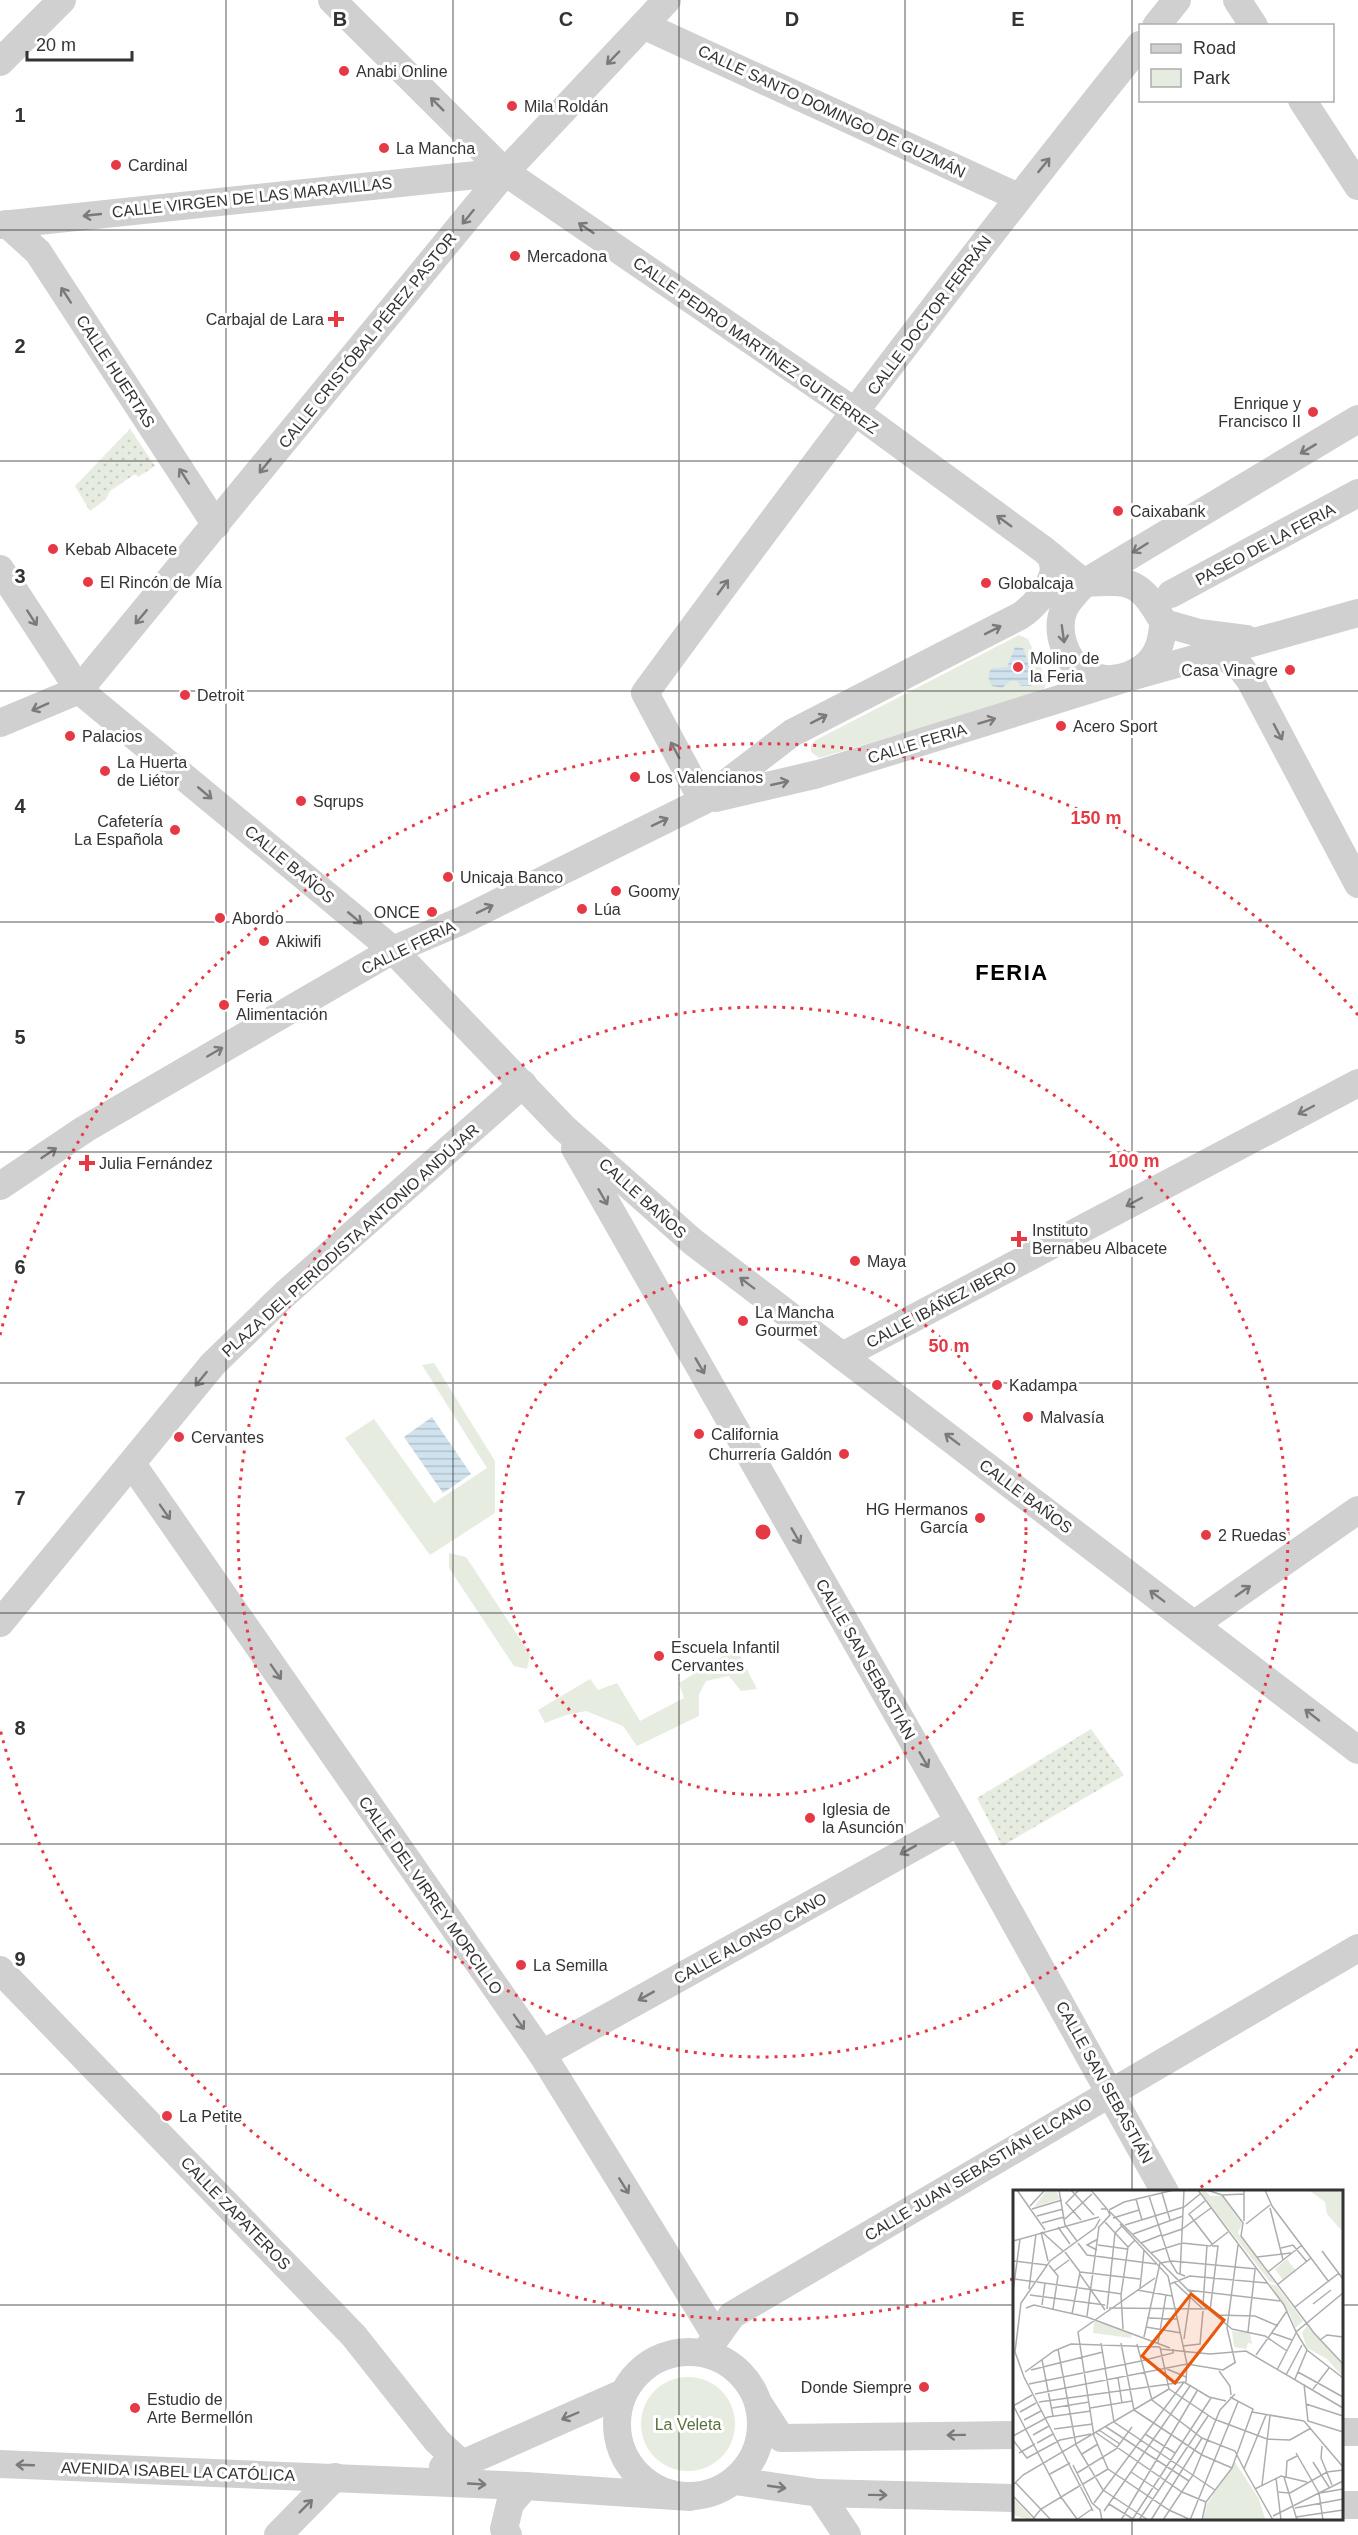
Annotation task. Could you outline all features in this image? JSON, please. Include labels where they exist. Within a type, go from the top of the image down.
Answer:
[{"type":"street","points":[[0,62],[62,0]]},
{"type":"street","name":"CALLE PEDRO MARTÍNEZ GUTIÉRREZ","points":[[332,0],[505,172],[854,411],[1051,556],[1084,583]]},
{"type":"street","name":"CALLE CRISTÓBAL PÉREZ PASTOR","points":[[79,690],[505,172],[645,26],[667,0]]},
{"type":"street","points":[[1158,24],[1177,0]]},
{"type":"street","points":[[1237,0],[1253,24]]},
{"type":"street","name":"CALLE SANTO DOMINGO DE GUZMÁN","points":[[645,26],[1018,197]]},
{"type":"street","name":"CALLE DOCTOR FERRÁN","points":[[703,801],[645,693],[854,411],[1018,197],[1139,46]]},
{"type":"street","points":[[1303,102],[1358,186]]},
{"type":"street","name":"CALLE VIRGEN DE LAS MARAVILLAS","points":[[4,224],[505,172]]},
{"type":"street","name":"CALLE HUERTAS","points":[[4,224],[38,252],[216,525]]},
{"type":"street","name":"CALLE FERIA","points":[[1257,640],[1199,633],[1164,623],[1159,647],[1149,662],[1130,677],[1105,678],[1086,673],[1066,652],[1060,631],[1064,608],[1084,583],[1358,419]]},
{"type":"street","name":"PASEO DE LA FERIA","points":[[1172,594],[1358,494]]},
{"type":"street","name":"CALLE FERIA","points":[[0,1186],[86,1129],[393,950],[461,921],[703,801],[792,733],[1030,610],[1054,570],[1051,556]]},
{"type":"street","name":"CALLE BAÑOS","points":[[0,569],[79,690],[393,950],[564,1128],[693,1242],[1358,1750]]},
{"type":"street","points":[[1084,583],[1117,581],[1134,585],[1149,597],[1164,623]]},
{"type":"street","name":"CALLE FERIA","points":[[703,801],[818,774],[1130,677],[1358,613]]},
{"type":"street","points":[[1216,652],[1241,669],[1251,680],[1358,884]]},
{"type":"street","points":[[0,723],[79,690]]},
{"type":"street","name":"CALLE IBÁÑEZ IBERO","points":[[843,1356],[1358,1083]]},
{"type":"street","name":"PLAZA DEL PERIODISTA ANTONIO ANDÚJAR","points":[[0,1623],[213,1364],[285,1294],[523,1084]]},
{"type":"street","name":"CALLE SAN SEBASTIÁN","points":[[564,1128],[1111,2091],[1164,2190]]},
{"type":"street","name":"CALLE DEL VIRREY MORCILLO","points":[[132,1464],[542,2054],[711,2344]]},
{"type":"street","points":[[1195,1624],[1358,1510]]},
{"type":"street","name":"CALLE ALONSO CANO","points":[[542,2054],[959,1822]]},
{"type":"street","name":"CALLE JUAN SEBASTIÁN ELCANO","points":[[711,2344],[732,2315],[1358,1948]]},
{"type":"street","name":"CALLE ZAPATEROS","points":[[0,1970],[354,2336],[437,2441],[462,2464]]},
{"type":"street","points":[[758,2403],[762,2421],[758,2446],[735,2481],[722,2489],[690,2497],[665,2493],[643,2481],[634,2472],[621,2450],[616,2426],[623,2392],[638,2372],[660,2357],[711,2344],[722,2359],[747,2380],[758,2403],[781,2438],[1013,2435]]},
{"type":"street","name":"AVENIDA ISABEL LA CATÓLICA","points":[[345,2478],[462,2464],[623,2392]]},
{"type":"street","name":"AVENIDA ISABEL LA CATÓLICA","points":[[0,2464],[525,2486],[690,2497]]},
{"type":"street","points":[[278,2535],[345,2478]]},
{"type":"street","points":[[735,2481],[819,2493],[1013,2498]]},
{"type":"street","points":[[508,2535],[504,2529],[510,2504],[525,2486]]},
{"type":"street","points":[[819,2493],[847,2535]]},
{"type":"green space","points":[[130,429],[155,466],[138,477],[135,474],[110,491],[106,499],[90,511],[75,486]]},
{"type":"green space","points":[[1019,635],[1028,639],[1047,681],[1044,689],[1036,694],[819,758],[811,752],[811,745],[816,740]]},
{"type":"green space","points":[[434,1363],[495,1461],[495,1513],[430,1555],[345,1438],[374,1419],[434,1503],[487,1468],[422,1365]]},
{"type":"green space","points":[[449,1553],[466,1557],[530,1654],[527,1669],[514,1666],[449,1568]]},
{"type":"green space","points":[[736,1648],[757,1689],[741,1691],[729,1676],[706,1681],[699,1694],[699,1716],[637,1746],[623,1726],[586,1711],[545,1723],[538,1710],[590,1679],[598,1690],[617,1683],[640,1721],[684,1698],[679,1683]]},
{"type":"green space","points":[[1091,1729],[1124,1775],[1002,1846],[977,1798]]},
{"type":"green space","name":"La Veleta","points":[[688,2377],[706,2380],[721,2391],[732,2406],[735,2424],[732,2442],[721,2457],[706,2468],[688,2471],[670,2468],[655,2457],[644,2442],[641,2424],[644,2406],[655,2391],[670,2380]]},
{"type":"water","points":[[1015,647],[1023,648],[1035,682],[1031,686],[1021,686],[1017,681],[1010,681],[1002,688],[992,686],[989,677],[990,670],[1007,667]]},
{"type":"water","points":[[432,1417],[471,1474],[443,1493],[404,1437]]},
{"type":"place","name":"Anabi Online","points":[[344,71]]},
{"type":"place","name":"Mila Roldán","points":[[512,106]]},
{"type":"place","name":"La Mancha","points":[[384,148]]},
{"type":"place","name":"Cardinal","points":[[116,165]]},
{"type":"place","name":"Mercadona","points":[[515,256]]},
{"type":"place","name":"Carbajal de Lara","points":[[336,319]]},
{"type":"place","name":"Enrique y Francisco II","points":[[1313,412]]},
{"type":"place","name":"Caixabank","points":[[1118,511]]},
{"type":"place","name":"Kebab Albacete","points":[[53,549]]},
{"type":"place","name":"El Rincón de Mía","points":[[88,582]]},
{"type":"place","name":"Globalcaja","points":[[986,583]]},
{"type":"place","name":"Molino de la Feria","points":[[1018,667]]},
{"type":"place","name":"Casa Vinagre","points":[[1290,670]]},
{"type":"place","name":"Detroit","points":[[185,695]]},
{"type":"place","name":"Acero Sport","points":[[1061,726]]},
{"type":"place","name":"Palacios","points":[[70,736]]},
{"type":"place","name":"La Huerta de Liétor","points":[[105,771]]},
{"type":"place","name":"Los Valencianos","points":[[635,777]]},
{"type":"place","name":"Sqrups","points":[[301,801]]},
{"type":"place","name":"Cafetería La Española","points":[[175,830]]},
{"type":"place","name":"Unicaja Banco","points":[[448,877]]},
{"type":"place","name":"Goomy","points":[[616,891]]},
{"type":"place","name":"Lúa","points":[[582,909]]},
{"type":"place","name":"ONCE","points":[[432,912]]},
{"type":"place","name":"Abordo","points":[[220,918]]},
{"type":"place","name":"Akiwifi","points":[[264,941]]},
{"type":"place","name":"Feria Alimentación","points":[[224,1005]]},
{"type":"place","name":"Julia Fernández","points":[[87,1163]]},
{"type":"place","name":"Instituto Bernabeu Albacete","points":[[1019,1239]]},
{"type":"place","name":"Maya","points":[[855,1261]]},
{"type":"place","name":"La Mancha Gourmet","points":[[743,1321]]},
{"type":"place","name":"Kadampa","points":[[997,1385]]},
{"type":"place","name":"Malvasía","points":[[1028,1417]]},
{"type":"place","name":"California","points":[[699,1434]]},
{"type":"place","name":"Cervantes","points":[[179,1437]]},
{"type":"place","name":"Churrería Galdón","points":[[844,1454]]},
{"type":"place","name":"HG Hermanos García","points":[[980,1518]]},
{"type":"place","name":"2 Ruedas","points":[[1206,1535]]},
{"type":"place","name":"Escuela Infantil Cervantes","points":[[659,1656]]},
{"type":"place","name":"Iglesia de la Asunción","points":[[810,1818]]},
{"type":"place","name":"La Semilla","points":[[521,1965]]},
{"type":"place","name":"La Petite","points":[[167,2116]]},
{"type":"place","name":"Donde Siempre","points":[[924,2387]]},
{"type":"place","name":"Estudio de Arte Bermellón","points":[[135,2408]]},
{"type":"district","name":"FERIA","points":[[1012,972]]}]
